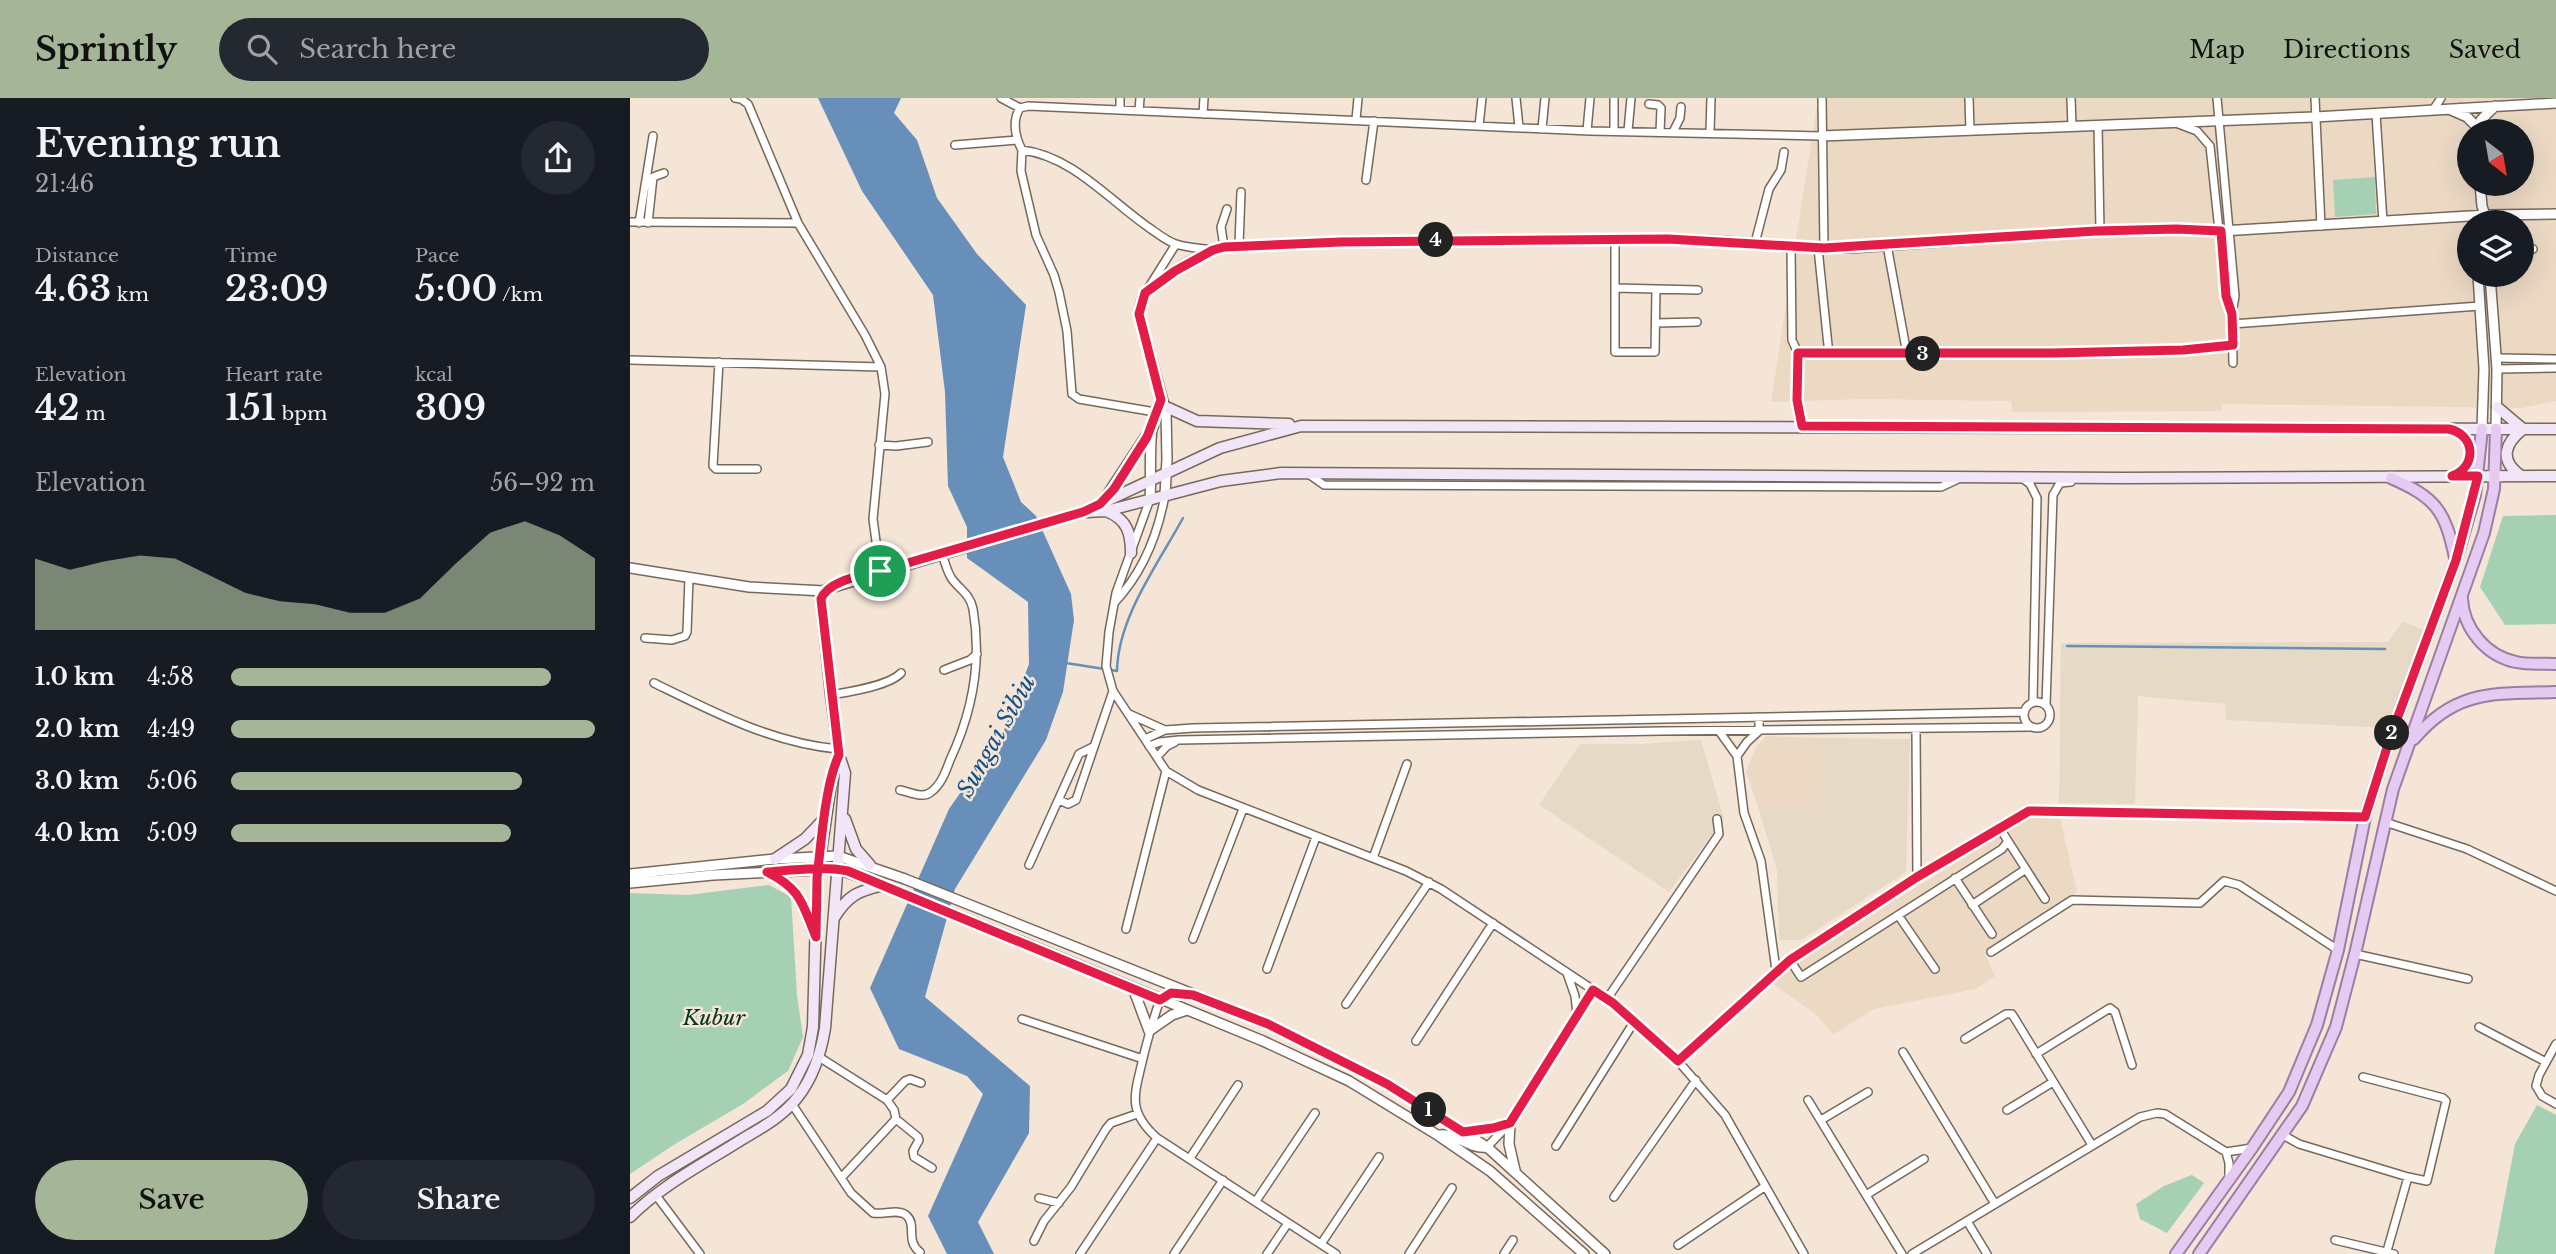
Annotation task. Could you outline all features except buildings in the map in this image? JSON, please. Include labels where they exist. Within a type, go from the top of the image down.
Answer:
[{"type":"main road","points":[[1160,406],[1197,421],[1301,426],[2556,429]]},
{"type":"main road","points":[[2497,407],[2523,429]]},
{"type":"main road","points":[[1103,507],[1153,426]]},
{"type":"main road","points":[[1103,507],[1220,448],[1301,426]]},
{"type":"main road","points":[[2449,429],[2463,435],[2471,449],[2469,463],[2459,474],[2452,476]]},
{"type":"main road","points":[[2176,1254],[2252,1149],[2295,1079],[2317,1025],[2338,950],[2365,817],[2390,738],[2456,560],[2478,476],[2482,429]]},
{"type":"main road","points":[[2199,1254],[2283,1135],[2311,1088],[2336,1027],[2385,822],[2408,746],[2484,533],[2494,489],[2496,429]]},
{"type":"main road","points":[[2520,475],[2510,464],[2507,450],[2511,439],[2523,429]]},
{"type":"main road","points":[[630,1217],[655,1194],[775,1120],[806,1086],[819,1057],[825,1028],[845,774],[831,695],[821,599],[824,592],[848,580],[1103,507],[1150,499],[1221,481],[1281,473],[2123,478],[2556,476]]},
{"type":"main road","points":[[2391,478],[2419,490],[2441,513],[2456,560]]},
{"type":"main road","points":[[1103,507],[1126,525],[1131,536],[1131,553]]},
{"type":"main road","points":[[2462,592],[2466,619],[2480,642],[2493,652],[2518,663],[2556,664]]},
{"type":"main road","points":[[2408,746],[2433,720],[2468,699],[2482,695],[2556,692]]},
{"type":"main road","points":[[630,1198],[658,1175],[767,1111],[791,1089],[808,1055],[812,1040],[818,870],[832,777],[839,752]]},
{"type":"main road","points":[[843,812],[849,835],[870,865]]},
{"type":"main road","points":[[775,859],[805,839],[826,817]]},
{"type":"main road","points":[[767,872],[784,880],[794,889],[816,937]]},
{"type":"main road","points":[[832,921],[845,900],[863,890],[884,884]]},
{"type":"street","points":[[735,98],[751,101],[798,223],[865,335],[881,367],[885,394],[873,519],[880,571]]},
{"type":"street","points":[[1001,98],[1020,108],[1587,131],[1821,136],[2315,117],[2556,103]]},
{"type":"street","points":[[1042,107],[1044,98]]},
{"type":"street","points":[[1120,98],[1120,110]]},
{"type":"street","points":[[1139,111],[1140,98]]},
{"type":"street","points":[[1203,114],[1204,98]]},
{"type":"street","points":[[1356,120],[1358,98]]},
{"type":"street","points":[[1479,126],[1482,98]]},
{"type":"street","points":[[1516,98],[1518,128]]},
{"type":"street","points":[[1542,129],[1545,98]]},
{"type":"street","points":[[1587,131],[1590,98]]},
{"type":"street","points":[[1614,98],[1614,131]]},
{"type":"street","points":[[1628,131],[1631,98]]},
{"type":"street","points":[[1710,132],[1711,98]]},
{"type":"street","points":[[1822,98],[1821,248],[1829,355]]},
{"type":"street","points":[[1969,98],[1970,131]]},
{"type":"street","points":[[2071,98],[2072,126]]},
{"type":"street","points":[[2217,98],[2225,231]]},
{"type":"street","points":[[2315,98],[2321,226]]},
{"type":"street","points":[[2433,110],[2441,98]]},
{"type":"street","points":[[1649,104],[1661,108],[1660,132]]},
{"type":"street","points":[[2481,119],[2495,106]]},
{"type":"street","points":[[1673,132],[1680,118],[1681,107]]},
{"type":"street","points":[[1020,108],[1017,113],[1017,140],[1021,150],[1021,171],[1034,228],[1059,292],[1067,331],[1072,394],[1079,399],[1160,406]]},
{"type":"street","points":[[2449,109],[2469,119]]},
{"type":"street","points":[[2376,114],[2383,222]]},
{"type":"street","points":[[1366,180],[1374,121]]},
{"type":"street","points":[[2172,122],[2197,131],[2210,146],[2235,296],[2232,314],[2233,363]]},
{"type":"street","points":[[2098,125],[2100,231]]},
{"type":"street","points":[[639,223],[653,136]]},
{"type":"street","points":[[955,145],[1017,140]]},
{"type":"street","points":[[1021,150],[1036,151],[1063,162],[1120,208],[1176,244],[1213,250]]},
{"type":"street","points":[[1755,243],[1769,189],[1781,170],[1784,152]]},
{"type":"street","points":[[648,223],[652,181],[655,175],[664,173]]},
{"type":"street","points":[[1239,245],[1241,192]]},
{"type":"street","points":[[2481,197],[2484,210]]},
{"type":"street","points":[[2477,210],[2481,197]]},
{"type":"street","points":[[1224,247],[1222,227],[1227,209]]},
{"type":"street","points":[[2534,216],[2556,214]]},
{"type":"street","points":[[1145,293],[1175,271],[1213,250],[1239,245],[1615,239],[1755,243],[1821,248],[2100,231],[2225,231],[2457,220]]},
{"type":"street","points":[[630,222],[798,223]]},
{"type":"street","points":[[1615,239],[1615,352],[1655,352],[1656,289]]},
{"type":"street","points":[[1115,603],[1126,590],[1148,551],[1160,523],[1165,495],[1166,473],[1160,406],[1139,314],[1145,293],[1176,244]]},
{"type":"street","points":[[1887,245],[1907,354]]},
{"type":"street","points":[[1791,247],[1792,340],[1798,353],[1797,400],[1802,426]]},
{"type":"street","points":[[2479,287],[2484,381],[2482,429]]},
{"type":"street","points":[[2491,287],[2497,358],[2496,429]]},
{"type":"street","points":[[1615,288],[1698,290]]},
{"type":"street","points":[[2232,324],[2480,306]]},
{"type":"street","points":[[1656,323],[1697,322]]},
{"type":"street","points":[[1798,353],[1829,355],[2183,350],[2233,345]]},
{"type":"street","points":[[2497,358],[2556,359]]},
{"type":"street","points":[[630,360],[881,367]]},
{"type":"street","points":[[719,362],[713,466],[716,469],[757,469]]},
{"type":"street","points":[[2497,369],[2556,368]]},
{"type":"street","points":[[1160,406],[1153,426],[1150,499],[1115,603],[1106,666],[1113,691],[1166,771],[1198,790],[1429,882],[1607,999],[1678,1061],[1725,1115],[1801,1253]]},
{"type":"street","points":[[879,446],[928,442]]},
{"type":"street","points":[[2021,477],[2030,484],[2037,498],[2033,702],[2024,712],[2024,720],[2030,727]]},
{"type":"street","points":[[1147,743],[1179,740],[2042,728],[2049,722],[2050,713],[2046,705],[2053,495],[2062,482],[2114,482],[2123,478]]},
{"type":"street","points":[[900,790],[922,795],[930,793],[942,778],[961,737],[975,683],[977,654],[970,598],[951,577],[942,554]]},
{"type":"street","points":[[630,568],[749,587],[824,592]]},
{"type":"street","points":[[645,638],[672,640],[685,636],[688,632],[689,578]]},
{"type":"street","points":[[944,670],[970,660],[977,654]]},
{"type":"street","points":[[831,695],[854,692],[897,678],[901,673]]},
{"type":"street","points":[[654,683],[737,724],[839,752]]},
{"type":"street","points":[[1059,800],[1068,804],[1076,800],[1113,691]]},
{"type":"street","points":[[2033,702],[2046,705]]},
{"type":"street","points":[[1128,713],[1165,730],[2024,712]]},
{"type":"street","points":[[1737,756],[1759,731],[1759,717]]},
{"type":"street","points":[[1657,719],[1661,726],[1717,731],[1737,756],[1744,813],[1761,862],[1776,970]]},
{"type":"street","points":[[1916,729],[1917,877]]},
{"type":"street","points":[[1147,743],[1165,730]]},
{"type":"street","points":[[1157,757],[1167,746],[1179,740]]},
{"type":"street","points":[[1029,864],[1074,764],[1082,750],[1093,747]]},
{"type":"street","points":[[1074,764],[1087,768]]},
{"type":"street","points":[[1373,858],[1407,764]]},
{"type":"street","points":[[1126,929],[1166,771]]},
{"type":"street","points":[[1193,939],[1243,808]]},
{"type":"street","points":[[1678,1061],[1776,970],[1917,877],[2023,813],[2034,810],[2365,817]]},
{"type":"street","points":[[1607,999],[1719,834],[1717,819]]},
{"type":"street","points":[[2385,822],[2467,849],[2556,891]]},
{"type":"street","points":[[1999,827],[2045,899]]},
{"type":"street","points":[[1267,969],[1316,837]]},
{"type":"street","points":[[1790,960],[1801,977],[2002,849],[2008,841]]},
{"type":"street","points":[[630,874],[775,859],[838,856],[905,878],[1268,1024],[1387,1084],[1487,1147],[1605,1254]]},
{"type":"street","points":[[630,883],[837,869],[884,884],[1189,1010],[1349,1081],[1490,1171],[1574,1249],[1584,1254]]},
{"type":"street","points":[[1972,905],[2026,869]]},
{"type":"street","points":[[1955,878],[1992,934]]},
{"type":"street","points":[[1991,952],[2072,900],[2200,903],[2224,881],[2239,886],[2338,950]]},
{"type":"street","points":[[1346,1004],[1429,882]]},
{"type":"street","points":[[1898,915],[1935,969]]},
{"type":"street","points":[[1416,1041],[1493,923]]},
{"type":"street","points":[[2355,954],[2468,979]]},
{"type":"street","points":[[1567,972],[1575,996],[1577,1016]]},
{"type":"street","points":[[1133,988],[1149,1031]]},
{"type":"street","points":[[1439,1136],[1450,1135],[1475,1147],[1487,1147],[1510,1123],[1593,990]]},
{"type":"street","points":[[1193,995],[1171,993],[1160,1000],[1149,1031],[1133,1097],[1137,1114],[1157,1138],[1336,1254]]},
{"type":"street","points":[[2036,1054],[2110,1008],[2115,1012],[2132,1065]]},
{"type":"street","points":[[1149,1031],[1172,1015],[1189,1010]]},
{"type":"street","points":[[1965,1039],[2011,1013],[2092,1145]]},
{"type":"street","points":[[1022,1019],[1143,1059]]},
{"type":"street","points":[[1556,1146],[1634,1022]]},
{"type":"street","points":[[2479,1027],[2546,1062]]},
{"type":"street","points":[[2556,1044],[2536,1086],[2542,1096],[2556,1104]]},
{"type":"street","points":[[1903,1052],[1995,1204]]},
{"type":"street","points":[[819,1057],[887,1100],[894,1110],[895,1119],[918,1137],[913,1151],[914,1157],[932,1168]]},
{"type":"street","points":[[2283,1135],[2299,1144],[2425,1182],[2429,1179],[2446,1101],[2364,1077]]},
{"type":"street","points":[[887,1100],[905,1081],[910,1079],[921,1083]]},
{"type":"street","points":[[1614,1198],[1696,1080]]},
{"type":"street","points":[[2007,1111],[2053,1082]]},
{"type":"street","points":[[1190,1158],[1238,1085]]},
{"type":"street","points":[[1821,1120],[1868,1092]]},
{"type":"street","points":[[1808,1100],[1902,1254]]},
{"type":"street","points":[[792,1104],[851,1193],[873,1213],[902,1212],[907,1216],[912,1243],[920,1252]]},
{"type":"street","points":[[1912,1254],[2140,1116],[2157,1112],[2165,1114],[2226,1152],[2252,1149]]},
{"type":"street","points":[[1256,1201],[1315,1113]]},
{"type":"street","points":[[1034,1241],[1044,1221],[1059,1203],[1106,1129],[1111,1123],[1137,1114]]},
{"type":"street","points":[[841,1178],[895,1119]]},
{"type":"street","points":[[1463,1132],[1510,1123]]},
{"type":"street","points":[[1510,1123],[1509,1143],[1515,1170]]},
{"type":"street","points":[[1080,1254],[1157,1138]]},
{"type":"street","points":[[2226,1152],[2230,1172],[2227,1184]]},
{"type":"street","points":[[1321,1244],[1378,1157]]},
{"type":"street","points":[[1866,1195],[1924,1159]]},
{"type":"street","points":[[2335,1240],[2390,1253],[2408,1177]]},
{"type":"street","points":[[1174,1254],[1223,1180]]},
{"type":"street","points":[[1678,1245],[1764,1187]]},
{"type":"street","points":[[1409,1254],[1451,1188]]},
{"type":"street","points":[[655,1194],[700,1254]]},
{"type":"street","points":[[1039,1198],[1059,1203]]},
{"type":"street","points":[[1967,1221],[1987,1254]]},
{"type":"street","points":[[1268,1254],[1288,1223]]},
{"type":"street","points":[[1588,1237],[1594,1254]]},
{"type":"street","points":[[1504,1254],[1513,1240]]},
{"type":"shaded area","points":[[1818,98],[2556,98],[2556,401],[2522,408],[2222,404],[2221,411],[2012,412],[2011,401],[1863,399],[1771,402]]},
{"type":"shaded area","points":[[2403,621],[2423,630],[2386,728],[2226,720],[2225,704],[2138,696],[2135,804],[2059,803],[2061,643],[2388,642]]},
{"type":"shaded area","points":[[1766,736],[1819,738],[1819,807],[1758,806],[1746,772],[1756,747]]},
{"type":"shaded area","points":[[1819,738],[1910,739],[1906,872],[1801,940],[1779,940],[1777,870],[1758,806],[1819,807]]},
{"type":"shaded area","points":[[1701,740],[1724,819],[1669,892],[1539,805],[1580,744]]},
{"type":"shaded area","points":[[2032,816],[2060,818],[2077,892],[1985,954],[1995,976],[1976,989],[1874,1009],[1834,1034],[1814,1013],[1773,984],[1803,957]]},
{"type":"green space","points":[[2375,177],[2376,214],[2335,217],[2333,180]]},
{"type":"green space","points":[[2556,515],[2556,624],[2505,625],[2480,587],[2503,516]]},
{"type":"green space","name":"Kubur","points":[[769,885],[791,897],[797,995],[803,1037],[788,1071],[743,1104],[630,1174],[630,893],[688,895]]},
{"type":"green space","points":[[2537,1105],[2556,1115],[2556,1254],[2494,1254],[2515,1144]]},
{"type":"green space","points":[[2192,1175],[2204,1183],[2167,1233],[2140,1219],[2136,1204],[2164,1186]]},
{"type":"water","points":[[818,98],[901,98],[894,113],[917,140],[937,198],[977,254],[1026,305],[1003,457],[1021,502],[1036,516],[1071,594],[1074,620],[1063,692],[1046,740],[955,889],[925,997],[1030,1086],[1029,1133],[978,1222],[994,1254],[947,1254],[928,1216],[983,1094],[967,1076],[899,1049],[870,988],[949,809],[1004,730],[1029,664],[1028,602],[967,558],[967,527],[948,486],[945,392],[933,295],[862,191]]},
{"type":"waterway","points":[[1066,663],[1117,671],[1119,651],[1132,611],[1183,518]]},
{"type":"waterway","points":[[2067,646],[2385,649]]},
{"type":"route","points":[[880,571],[832,587],[824,592],[821,599],[839,755],[832,777],[818,870],[816,937],[802,901],[794,889],[784,880],[767,872],[797,870],[818,870],[837,869],[848,871],[1160,1000],[1171,993],[1193,995],[1268,1024],[1356,1068],[1387,1084],[1463,1132],[1510,1123],[1593,990],[1613,1003],[1678,1061],[1776,970],[1917,877],[2023,813],[2365,817],[2390,738],[2456,560],[2478,485],[2478,476],[2452,476],[2459,474],[2469,463],[2471,449],[2463,435],[2449,429],[1802,426],[1797,400],[1798,353],[2052,353],[2183,350],[2233,345],[2232,314],[2226,296],[2221,231],[2096,231],[1851,248],[1668,239],[1239,245],[1213,250],[1175,271],[1145,293],[1139,314],[1161,400],[1147,437],[1114,489],[1100,504],[1083,512],[880,571]]},
{"type":"water label","name":"Sungai Sibiu","points":[[996,736]]}]
